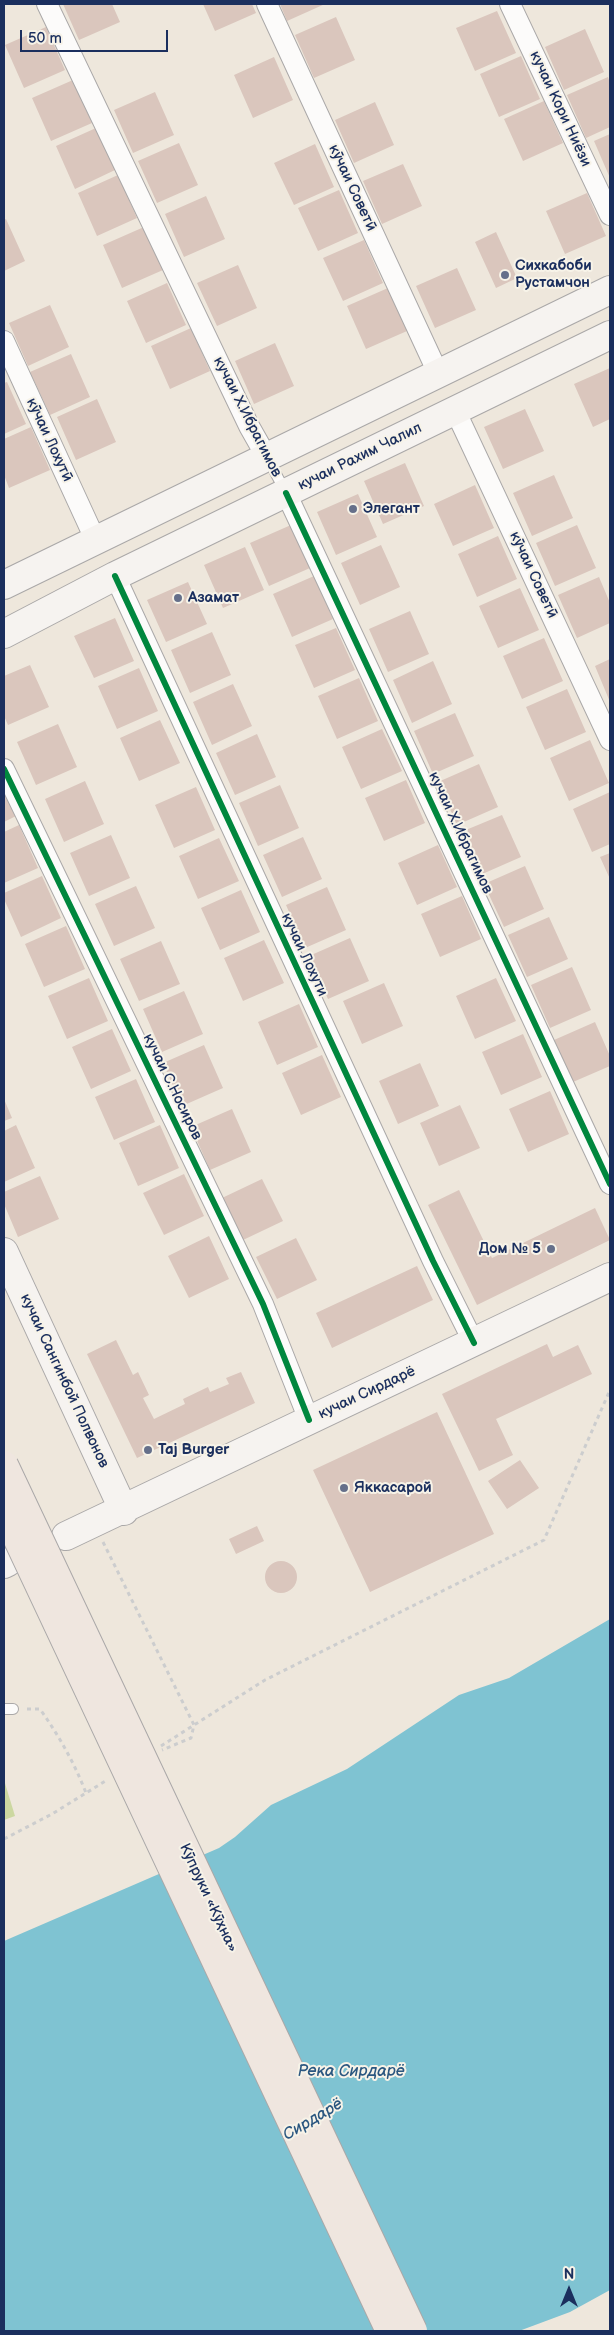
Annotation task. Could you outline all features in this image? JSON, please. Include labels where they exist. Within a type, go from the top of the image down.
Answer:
[{"type":"main road","points":[[4,586],[95,539],[610,290]]},
{"type":"main road","name":"кучаи Рахим Чалил","points":[[4,634],[115,576],[610,335]]},
{"type":"main road","name":"кучаи Сангинбой Полвонов","points":[[4,1252],[124,1510]]},
{"type":"main road","name":"кучаи Сирдарё","points":[[66,1536],[610,1278]]},
{"type":"main road","name":"Кӯпруки «Кӯҳна»","points":[[4,1465],[413,2331]]},
{"type":"main road","name":"Кӯпруки «Кӯҳна»","points":[[4,1510],[390,2331]]},
{"type":"street","name":"кучаи Х.Ибрагимов","points":[[47,4],[266,456]]},
{"type":"street","name":"кӯчаи Советӣ","points":[[267,4],[438,373]]},
{"type":"street","name":"кучаи Кори Ниёзи","points":[[510,4],[610,215]]},
{"type":"street","name":"кӯчаи Лохутӣ","points":[[4,341],[95,539]]},
{"type":"street","name":"кӯчаи Советӣ","points":[[455,410],[610,740]]},
{"type":"street","name":"кучаи Х.Ибрагимов","points":[[286,493],[610,1184]]},
{"type":"street","name":"кучаи Лохути","points":[[115,576],[425,1243],[474,1343]]},
{"type":"street","name":"кучаи С.Носиров","points":[[4,769],[263,1304],[309,1420]]},
{"type":"lane","name":"кучаи Х.Ибрагимов","points":[[266,456],[286,493]]},
{"type":"path","points":[[153,1751],[265,1680],[544,1540],[610,1390]]},
{"type":"path","points":[[94,1524],[194,1725],[191,1738],[162,1751]]},
{"type":"path","points":[[8,1709],[40,1709],[73,1760],[86,1793]]},
{"type":"path","points":[[4,1839],[52,1814],[111,1777]]},
{"type":"green space","points":[[4,1780],[15,1816],[4,1820]]},
{"type":"water","name":"Река Сирдарё","points":[[610,1619],[610,2290],[570,2312],[519,2331],[4,2331],[4,1941],[219,1848],[235,1837],[271,1805],[347,1769],[459,1695],[509,1678]]},
{"type":"building","points":[[63,4],[112,4],[120,22],[79,40]]},
{"type":"building","points":[[203,4],[252,4],[256,13],[215,31]]},
{"type":"building","points":[[280,4],[325,4],[287,21]]},
{"type":"building","points":[[497,11],[516,53],[475,71],[456,28]]},
{"type":"building","points":[[336,17],[355,60],[314,78],[295,35]]},
{"type":"building","points":[[46,27],[65,70],[24,88],[5,45]]},
{"type":"building","points":[[585,29],[604,72],[564,90],[545,47]]},
{"type":"building","points":[[521,56],[540,99],[499,117],[480,74]]},
{"type":"building","points":[[274,57],[293,100],[253,118],[234,75]]},
{"type":"building","points":[[608,77],[610,83],[610,127],[586,138],[567,95]]},
{"type":"building","points":[[73,80],[92,123],[51,141],[32,98]]},
{"type":"building","points":[[155,92],[174,135],[133,153],[114,110]]},
{"type":"building","points":[[544,101],[563,143],[523,161],[504,119]]},
{"type":"building","points":[[375,102],[394,145],[354,163],[335,120]]},
{"type":"building","points":[[96,128],[115,170],[75,189],[56,146]]},
{"type":"building","points":[[610,134],[610,178],[594,141]]},
{"type":"building","points":[[179,143],[198,185],[157,203],[138,161]]},
{"type":"building","points":[[315,144],[334,187],[294,205],[274,163]]},
{"type":"building","points":[[403,164],[422,206],[382,224],[363,181]]},
{"type":"building","points":[[118,175],[137,218],[97,236],[78,193]]},
{"type":"building","points":[[339,190],[358,233],[318,251],[298,208]]},
{"type":"building","points":[[587,193],[606,236],[565,254],[546,211]]},
{"type":"building","points":[[206,196],[225,239],[184,257],[165,214]]},
{"type":"building","points":[[6,219],[25,261],[4,271],[4,220]]},
{"type":"building","points":[[144,227],[163,270],[122,288],[103,245]]},
{"type":"building","points":[[496,232],[517,278],[496,288],[475,242]]},
{"type":"building","points":[[364,240],[383,283],[343,301],[323,258]]},
{"type":"building","points":[[238,265],[257,308],[217,326],[197,283]]},
{"type":"building","points":[[457,268],[476,310],[435,328],[416,286]]},
{"type":"building","points":[[167,283],[186,325],[146,343],[127,301]]},
{"type":"building","points":[[388,288],[407,331],[366,349],[347,306]]},
{"type":"building","points":[[50,305],[69,347],[28,366],[9,323]]},
{"type":"building","points":[[191,328],[210,371],[170,389],[151,346]]},
{"type":"building","points":[[275,343],[294,386],[254,404],[235,361]]},
{"type":"building","points":[[71,354],[90,397],[50,415],[30,372]]},
{"type":"building","points":[[610,368],[610,419],[593,427],[574,384]]},
{"type":"building","points":[[7,382],[26,424],[4,434],[4,383]]},
{"type":"building","points":[[97,399],[116,442],[76,460],[57,417]]},
{"type":"building","points":[[525,409],[544,451],[503,469],[484,427]]},
{"type":"building","points":[[31,427],[50,470],[9,488],[4,475],[4,439]]},
{"type":"building","points":[[405,463],[424,506],[383,524],[364,481]]},
{"type":"building","points":[[554,475],[573,518],[532,536],[513,493]]},
{"type":"building","points":[[475,485],[494,528],[453,546],[434,504]]},
{"type":"building","points":[[358,494],[377,537],[336,555],[317,512]]},
{"type":"building","points":[[291,525],[310,568],[269,586],[250,543]]},
{"type":"building","points":[[577,525],[596,568],[555,586],[536,543]]},
{"type":"building","points":[[498,536],[517,579],[477,597],[458,554]]},
{"type":"building","points":[[381,545],[400,587],[360,605],[341,563]]},
{"type":"building","points":[[245,547],[264,590],[223,608],[204,565]]},
{"type":"building","points":[[314,576],[333,619],[292,637],[273,594]]},
{"type":"building","points":[[599,577],[610,603],[610,623],[577,638],[558,595]]},
{"type":"building","points":[[188,582],[207,624],[166,642],[147,600]]},
{"type":"building","points":[[520,588],[539,630],[498,648],[479,606]]},
{"type":"building","points":[[410,611],[429,654],[388,672],[369,629]]},
{"type":"building","points":[[115,618],[134,661],[94,678],[74,636]]},
{"type":"building","points":[[336,628],[355,670],[314,688],[295,645]]},
{"type":"building","points":[[212,632],[231,675],[190,693],[171,650]]},
{"type":"building","points":[[544,638],[563,681],[522,699],[503,656]]},
{"type":"building","points":[[610,659],[610,702],[595,666]]},
{"type":"building","points":[[433,661],[452,704],[412,723],[393,680]]},
{"type":"building","points":[[30,665],[49,707],[8,725],[4,716],[4,676]]},
{"type":"building","points":[[139,668],[158,711],[117,729],[98,686]]},
{"type":"building","points":[[359,678],[378,721],[337,739],[318,696]]},
{"type":"building","points":[[233,684],[252,726],[212,745],[193,702]]},
{"type":"building","points":[[567,689],[586,732],[545,750],[526,707]]},
{"type":"building","points":[[455,713],[474,756],[433,774],[414,731]]},
{"type":"building","points":[[160,720],[180,763],[139,781],[120,738]]},
{"type":"building","points":[[58,724],[77,767],[36,785],[17,742]]},
{"type":"building","points":[[382,729],[402,771],[361,789],[342,747]]},
{"type":"building","points":[[257,734],[276,777],[235,795],[216,753]]},
{"type":"building","points":[[590,740],[609,783],[569,801],[550,758]]},
{"type":"building","points":[[479,764],[498,807],[457,825],[438,782]]},
{"type":"building","points":[[406,780],[425,823],[384,841],[365,798]]},
{"type":"building","points":[[85,781],[104,824],[64,842],[45,799]]},
{"type":"building","points":[[280,785],[299,828],[258,846],[239,803]]},
{"type":"building","points":[[196,787],[215,830],[174,848],[155,805]]},
{"type":"building","points":[[4,788],[16,816],[4,822]]},
{"type":"building","points":[[610,792],[610,844],[592,852],[573,809]]},
{"type":"building","points":[[502,815],[521,857],[480,875],[461,832]]},
{"type":"building","points":[[19,825],[38,868],[4,883],[4,832]]},
{"type":"building","points":[[111,835],[130,878],[89,896],[70,853]]},
{"type":"building","points":[[303,837],[322,879],[282,897],[263,855]]},
{"type":"building","points":[[219,838],[239,881],[198,899],[179,856]]},
{"type":"building","points":[[438,845],[457,887],[417,905],[398,863]]},
{"type":"building","points":[[610,853],[610,879],[600,857]]},
{"type":"building","points":[[525,866],[544,909],[504,927],[484,884]]},
{"type":"building","points":[[42,876],[61,918],[21,937],[4,899],[4,893]]},
{"type":"building","points":[[136,886],[155,928],[114,946],[95,904]]},
{"type":"building","points":[[327,887],[346,930],[305,948],[286,905]]},
{"type":"building","points":[[241,890],[260,932],[220,950],[201,908]]},
{"type":"building","points":[[462,896],[481,939],[440,957],[421,914]]},
{"type":"building","points":[[549,917],[568,959],[527,977],[508,935]]},
{"type":"building","points":[[66,926],[85,969],[44,987],[25,944]]},
{"type":"building","points":[[350,938],[369,981],[328,999],[309,956]]},
{"type":"building","points":[[264,940],[284,983],[243,1001],[224,958]]},
{"type":"building","points":[[161,941],[180,984],[139,1001],[120,959]]},
{"type":"building","points":[[572,967],[591,1010],[550,1028],[531,985]]},
{"type":"building","points":[[89,978],[108,1021],[67,1039],[48,996]]},
{"type":"building","points":[[496,978],[516,1021],[475,1039],[456,996]]},
{"type":"building","points":[[384,983],[403,1026],[362,1044],[343,1001]]},
{"type":"building","points":[[184,991],[203,1034],[162,1052],[143,1009]]},
{"type":"building","points":[[299,1004],[318,1047],[277,1065],[258,1022]]},
{"type":"building","points":[[595,1022],[610,1056],[610,1066],[573,1082],[554,1040]]},
{"type":"building","points":[[112,1029],[131,1071],[91,1089],[72,1047]]},
{"type":"building","points":[[523,1034],[542,1077],[501,1095],[482,1052]]},
{"type":"building","points":[[204,1045],[223,1088],[182,1106],[163,1063]]},
{"type":"building","points":[[322,1055],[341,1097],[301,1115],[282,1073]]},
{"type":"building","points":[[420,1063],[439,1106],[398,1124],[379,1081]]},
{"type":"building","points":[[136,1079],[155,1122],[114,1140],[95,1097]]},
{"type":"building","points":[[550,1091],[569,1134],[528,1152],[509,1109]]},
{"type":"building","points":[[4,1099],[12,1118],[4,1121]]},
{"type":"building","points":[[460,1105],[480,1148],[439,1166],[420,1123]]},
{"type":"building","points":[[232,1109],[251,1152],[210,1170],[191,1127]]},
{"type":"building","points":[[16,1125],[35,1168],[4,1182],[4,1131]]},
{"type":"building","points":[[160,1125],[179,1168],[138,1186],[119,1143]]},
{"type":"building","points":[[184,1174],[204,1216],[164,1235],[143,1193]]},
{"type":"building","points":[[40,1176],[59,1219],[18,1237],[4,1204],[4,1192]]},
{"type":"building","points":[[262,1179],[283,1221],[243,1240],[222,1198]]},
{"type":"building","name":"Дом № 5","points":[[459,1190],[492,1258],[595,1208],[610,1240],[477,1305],[428,1205]]},
{"type":"building","points":[[209,1236],[229,1279],[189,1298],[168,1256]]},
{"type":"building","points":[[296,1238],[317,1280],[277,1299],[256,1257]]},
{"type":"building","points":[[417,1266],[433,1300],[332,1348],[316,1313]]},
{"type":"building","points":[[116,1340],[133,1375],[138,1372],[149,1395],[143,1398],[154,1419],[185,1404],[183,1399],[208,1387],[210,1392],[229,1384],[226,1378],[241,1372],[255,1403],[137,1458],[87,1354]]},
{"type":"building","points":[[547,1344],[553,1357],[578,1345],[592,1374],[496,1419],[513,1455],[479,1471],[442,1394]]},
{"type":"building","points":[[437,1412],[494,1534],[370,1592],[313,1470]]},
{"type":"building","points":[[520,1460],[539,1488],[507,1509],[488,1481]]},
{"type":"building","points":[[257,1526],[264,1541],[236,1554],[229,1539]]},
{"type":"building","points":[[281,1561],[287,1562],[292,1566],[296,1571],[296,1583],[292,1588],[287,1592],[281,1593],[275,1592],[270,1588],[266,1583],[265,1577],[266,1571],[270,1566],[275,1562]]},
{"type":"cycle path","points":[[286,493],[610,1184]]},
{"type":"cycle path","points":[[115,576],[433,1261],[474,1343]]},
{"type":"cycle path","points":[[4,769],[263,1304],[309,1420]]},
{"type":"place","name":"Сихкабоби Рустамчон","points":[[505,275]]},
{"type":"place","name":"Элегант","points":[[353,509]]},
{"type":"place","name":"Азамат","points":[[178,598]]},
{"type":"place","name":"Дом № 5","points":[[551,1249]]},
{"type":"place","name":"Taj Burger","points":[[148,1450]]},
{"type":"place","name":"Яккасарой","points":[[344,1488]]},
{"type":"water label","name":"Сирдарё","points":[[313,2120]]}]
